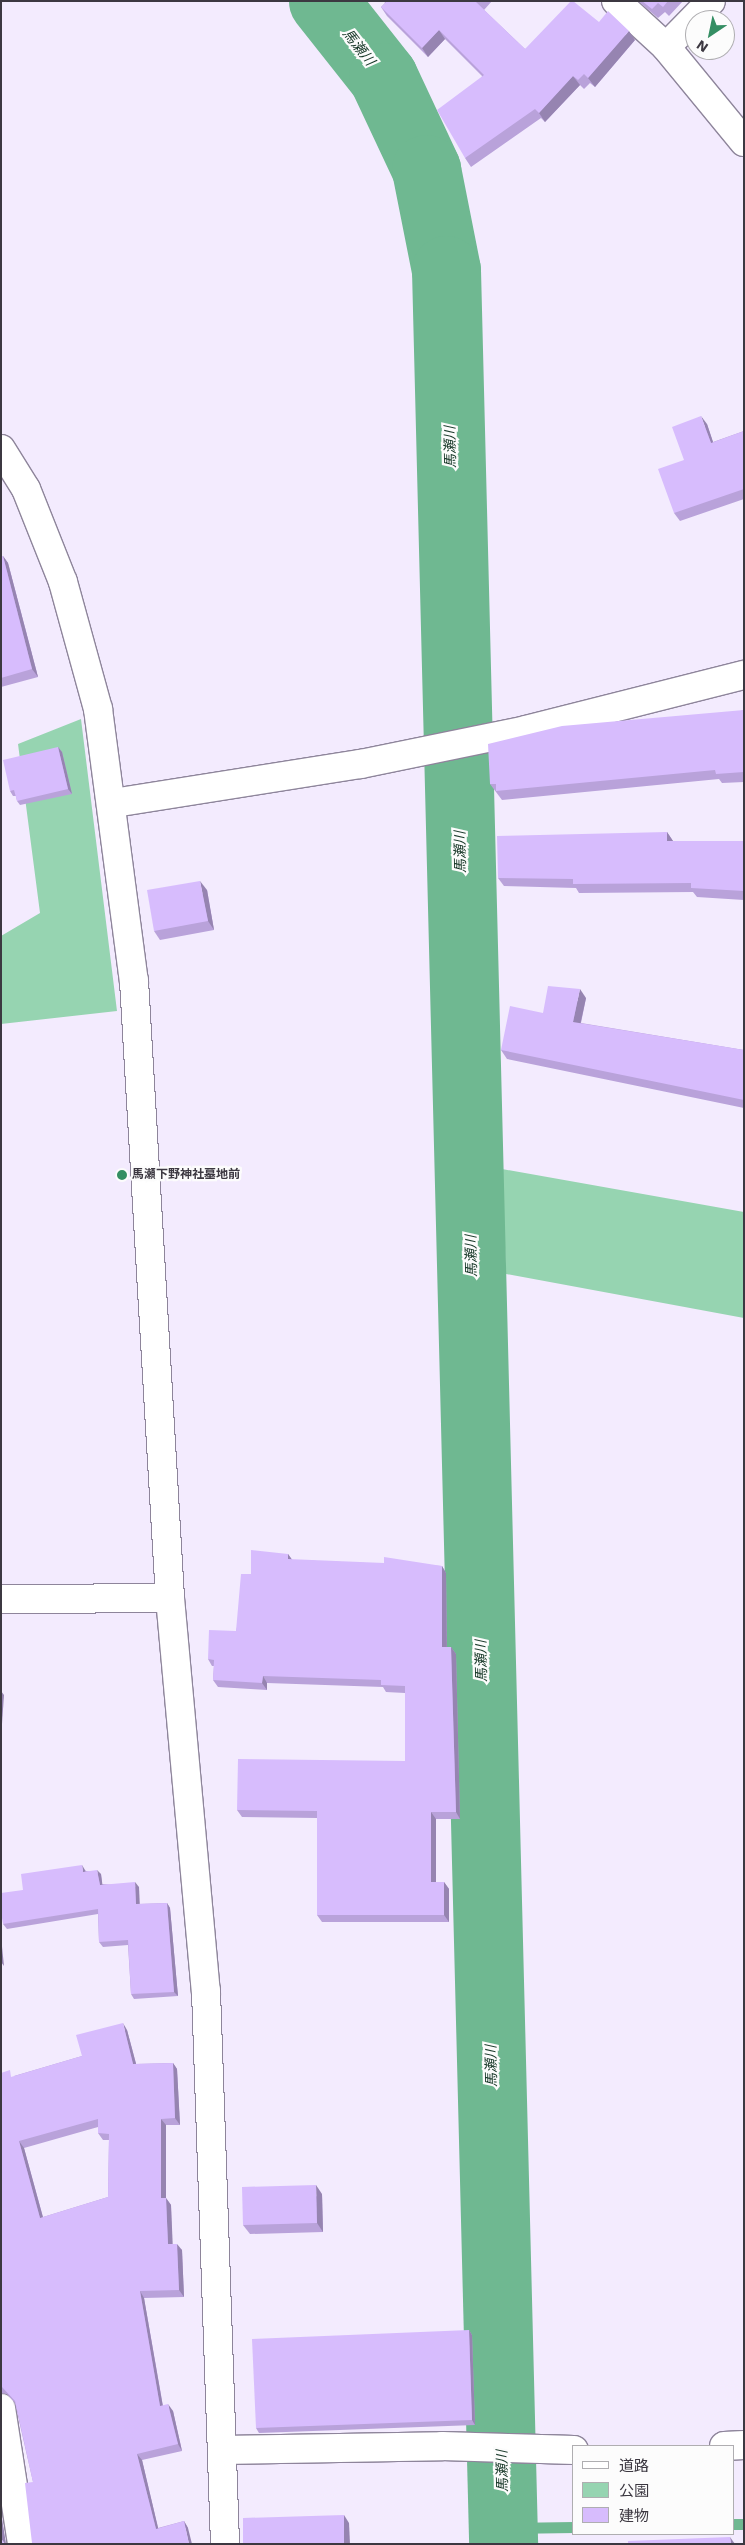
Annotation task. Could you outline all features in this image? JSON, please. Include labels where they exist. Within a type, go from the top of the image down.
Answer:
[{"type":"street","points":[[616,1],[666,47],[744,142]]},
{"type":"street","points":[[666,47],[710,1]]},
{"type":"street","points":[[1,449],[26,489],[63,582],[98,709],[114,803],[134,981],[170,1598],[206,1991],[225,2544]]},
{"type":"street","points":[[114,803],[361,764],[526,730],[744,675]]},
{"type":"street","points":[[1,1599],[170,1598]]},
{"type":"street","points":[[1,2408],[22,2544]]},
{"type":"street","points":[[222,2450],[442,2446],[572,2450]]},
{"type":"green space","points":[[81,719],[117,1011],[1,1024],[1,936],[40,913],[18,744]]},
{"type":"green space","points":[[502,1169],[744,1212],[744,1318],[506,1274]]},
{"type":"building","points":[[387,1],[477,1],[525,49],[571,1],[599,22],[608,11],[629,31],[588,78],[584,74],[578,80],[573,76],[539,113],[535,109],[465,158],[437,110],[484,75],[439,30],[422,48],[381,7]]},
{"type":"building","points":[[642,1],[668,1],[663,7],[658,3],[652,9]]},
{"type":"building","points":[[701,416],[711,443],[744,431],[744,489],[674,513],[658,469],[684,460],[672,427]]},
{"type":"building","points":[[1,556],[3,556],[32,669],[1,678]]},
{"type":"building","points":[[744,710],[744,772],[716,774],[715,770],[496,791],[496,784],[490,784],[488,744],[562,726]]},
{"type":"building","points":[[58,747],[68,789],[17,801],[14,790],[10,791],[3,760]]},
{"type":"building","points":[[667,832],[667,841],[744,841],[744,891],[691,888],[691,883],[573,884],[573,879],[498,878],[497,836]]},
{"type":"building","points":[[200,881],[208,921],[154,931],[147,890]]},
{"type":"building","points":[[548,986],[580,989],[573,1022],[744,1050],[744,1100],[501,1050],[510,1006],[543,1013]]},
{"type":"building","points":[[251,1550],[288,1554],[288,1559],[384,1563],[384,1557],[442,1566],[442,1647],[451,1647],[456,1812],[431,1812],[431,1882],[444,1882],[444,1915],[317,1915],[317,1811],[237,1810],[238,1759],[405,1761],[405,1686],[381,1685],[381,1680],[263,1676],[262,1683],[213,1680],[214,1660],[208,1659],[209,1630],[236,1631],[241,1574],[251,1574]]},
{"type":"building","points":[[82,1865],[83,1872],[97,1870],[100,1885],[135,1882],[136,1904],[167,1903],[174,1992],[131,1994],[128,1940],[99,1942],[98,1909],[3,1924],[1,1893],[23,1890],[21,1874]]},
{"type":"building","points":[[123,2023],[133,2064],[173,2063],[175,2118],[161,2119],[161,2198],[166,2198],[168,2244],[177,2244],[179,2290],[140,2291],[160,2406],[168,2404],[178,2444],[137,2454],[156,2529],[184,2521],[189,2544],[31,2544],[25,2483],[33,2482],[15,2401],[1,2387],[1,2073],[10,2070],[11,2077],[82,2056],[76,2035]],"holes":[[[98,2119],[98,2133],[109,2134],[108,2197],[40,2218],[19,2141]]]},
{"type":"building","points":[[316,2185],[317,2223],[243,2225],[242,2187]]},
{"type":"building","points":[[469,2330],[472,2420],[256,2428],[252,2339]]},
{"type":"building","points":[[344,2515],[344,2544],[243,2544],[243,2518]]},
{"type":"building","points":[[730,2537],[731,2544],[628,2544],[628,2541]]},
{"type":"waterway","name":"馬瀬川","points":[[323,1],[383,77],[426,169],[446,270],[503,2544]]},
{"type":"waterway","points":[[735,2524],[744,2524]]},
{"type":"waterway","points":[[503,2528],[572,2527]]},
{"type":"place","name":"馬瀬下野神社墓地前","points":[[122,1175]]}]
